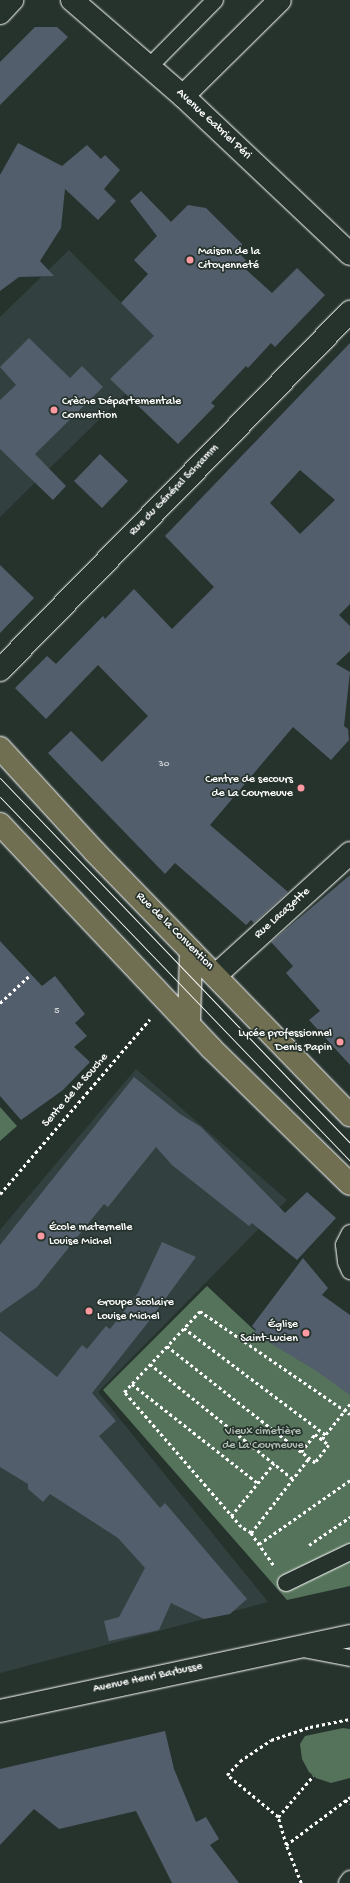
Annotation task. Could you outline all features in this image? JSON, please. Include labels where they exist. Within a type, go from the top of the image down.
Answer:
[{"type":"main road","name":"Rue de la Convention","points":[[0,748],[40,794],[216,974],[350,1115]]},
{"type":"main road","points":[[0,824],[166,1001],[350,1184]]},
{"type":"main road","points":[[189,1023],[191,950]]},
{"type":"street","points":[[0,13],[12,0]]},
{"type":"street","name":"Avenue Gabriel Péri","points":[[72,0],[183,96],[350,254]]},
{"type":"street","points":[[183,96],[280,0]]},
{"type":"street","name":"Rue du Général Schramm","points":[[0,670],[350,312]]},
{"type":"street","name":"Rue Lacazette","points":[[216,974],[350,853]]},
{"type":"street","name":"Avenue Henri Barbusse","points":[[0,1711],[350,1636]]},
{"type":"lane","points":[[149,67],[215,0]]},
{"type":"lane","points":[[350,1233],[344,1245],[346,1262],[350,1271]]},
{"type":"lane","points":[[286,1583],[350,1552]]},
{"type":"lane","name":"Avenue Henri Barbusse","points":[[296,1648],[350,1658]]},
{"type":"lane","points":[[347,1883],[350,1878]]},
{"type":"path","points":[[0,1003],[29,976]]},
{"type":"path","name":"Sente de la Souche","points":[[0,1194],[166,1001]]},
{"type":"path","points":[[286,1583],[252,1533],[241,1527],[124,1392],[200,1311],[350,1414]]},
{"type":"path","points":[[184,1328],[326,1435]]},
{"type":"path","points":[[168,1346],[301,1452],[309,1458],[315,1463],[329,1445],[315,1434],[301,1452]]},
{"type":"path","points":[[150,1364],[293,1479]]},
{"type":"path","points":[[132,1384],[258,1483]]},
{"type":"path","points":[[322,1439],[350,1404]]},
{"type":"path","points":[[252,1533],[309,1458]]},
{"type":"path","points":[[232,1516],[274,1463]]},
{"type":"path","points":[[259,1544],[350,1480]]},
{"type":"path","points":[[307,1547],[350,1516]]},
{"type":"path","points":[[301,1883],[286,1845],[278,1817],[227,1775],[240,1761],[271,1740],[310,1727],[350,1719]]},
{"type":"path","points":[[278,1817],[314,1776]]},
{"type":"path","points":[[286,1845],[350,1797]]},
{"type":"path","points":[[345,1800],[350,1803]]},
{"type":"shaded area","name":"Crèche Départementale Convention","points":[[69,250],[169,351],[0,517],[0,317]]},
{"type":"shaded area","name":"Groupe Scolaire Louise Michel","points":[[136,1069],[287,1200],[98,1392],[268,1602],[0,1673],[0,1230]]},
{"type":"green space","points":[[0,1107],[17,1126],[0,1141]]},
{"type":"green space","name":"Vieux cimetière de La Courneuve","points":[[207,1286],[254,1330],[347,1390],[350,1387],[350,1586],[287,1600],[103,1390]]},
{"type":"green space","points":[[343,1728],[350,1729],[350,1778],[331,1783],[316,1778],[309,1772],[302,1759],[300,1744],[305,1736]]},
{"type":"building","points":[[35,27],[57,27],[68,37],[0,105],[0,62]]},
{"type":"building","points":[[18,143],[62,166],[87,145],[101,159],[105,155],[120,170],[104,189],[116,201],[98,220],[65,189],[61,228],[40,261],[54,276],[19,277],[0,291],[0,175]]},
{"type":"building","points":[[141,191],[171,222],[188,205],[206,208],[242,244],[241,255],[246,260],[241,265],[272,293],[297,268],[325,295],[275,347],[271,343],[248,368],[246,366],[211,403],[215,406],[178,444],[110,379],[154,336],[121,303],[148,274],[134,260],[157,236],[130,201]]},
{"type":"building","points":[[29,338],[70,378],[82,366],[103,387],[35,454],[66,486],[53,500],[0,449],[0,400],[16,385],[0,367]]},
{"type":"building","points":[[350,343],[350,604],[339,615],[350,626],[350,651],[336,664],[350,672],[344,726],[348,729],[349,740],[331,760],[293,727],[210,825],[288,892],[254,923],[251,920],[246,925],[175,863],[165,874],[48,753],[71,731],[102,762],[148,716],[98,665],[46,719],[15,688],[47,656],[56,664],[103,616],[105,619],[134,589],[172,629],[214,587],[165,536]],"holes":[[[300,470],[335,500],[300,534],[270,503]]]},
{"type":"building","points":[[100,454],[128,481],[102,508],[74,481]]},
{"type":"building","points":[[0,565],[34,598],[0,633]]},
{"type":"building","points":[[350,875],[350,1065],[309,1020],[320,1011],[286,973],[293,966],[271,942]]},
{"type":"building","points":[[0,941],[42,986],[55,976],[85,1014],[75,1023],[87,1036],[74,1047],[90,1062],[63,1090],[21,1120],[0,1096]]},
{"type":"building","points":[[134,1077],[180,1114],[201,1127],[285,1213],[307,1192],[336,1218],[297,1260],[252,1223],[249,1226],[172,1165],[156,1147],[108,1207],[104,1204],[37,1287],[0,1313],[0,1245]]},
{"type":"building","points":[[162,1242],[196,1257],[146,1325],[92,1393],[116,1421],[99,1436],[160,1508],[165,1503],[247,1599],[230,1614],[204,1619],[171,1603],[159,1630],[109,1641],[104,1621],[119,1617],[145,1568],[118,1538],[50,1494],[43,1502],[28,1489],[28,1484],[0,1467],[0,1331],[57,1377],[82,1345],[87,1349],[106,1326],[110,1329],[138,1293]]},
{"type":"building","name":"Église Saint-Lucien","points":[[303,1258],[328,1288],[322,1295],[350,1315],[350,1395],[315,1370],[254,1332],[256,1330],[252,1326]]},
{"type":"building","points":[[165,1731],[174,1769],[196,1822],[206,1817],[219,1839],[210,1845],[239,1883],[172,1883],[136,1811],[59,1829],[34,1809],[0,1845],[0,1769]]},
{"type":"tram line","points":[[0,778],[350,1143]]},
{"type":"tram line","points":[[0,797],[350,1161]]},
{"type":"place","name":"Maison de la Citoyenneté","points":[[190,260]]},
{"type":"place","name":"Crèche Départementale Convention","points":[[54,410]]},
{"type":"place","name":"Centre de secours de La Courneuve","points":[[301,788]]},
{"type":"place","name":"Lycée professionnel Denis Papin","points":[[340,1042]]},
{"type":"place","name":"École maternelle Louise Michel","points":[[41,1236]]},
{"type":"place","name":"Groupe Scolaire Louise Michel","points":[[89,1311]]},
{"type":"place","name":"Église Saint-Lucien","points":[[306,1333]]}]
